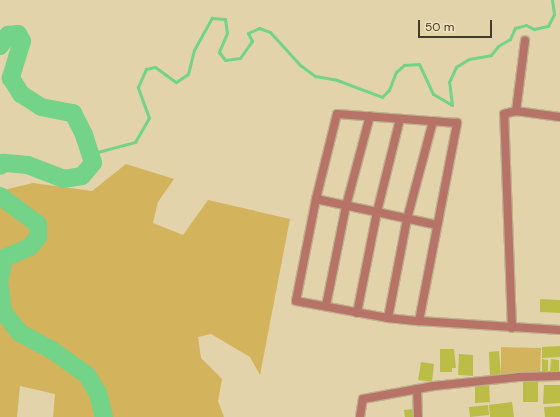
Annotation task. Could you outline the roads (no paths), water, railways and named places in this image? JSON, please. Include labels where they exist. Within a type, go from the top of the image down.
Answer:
[{"type":"street","points":[[516,111],[525,41]]},
{"type":"street","points":[[512,328],[504,114],[516,111],[560,118]]},
{"type":"street","points":[[419,321],[457,123],[337,114],[316,199],[296,301],[388,318],[419,321],[512,328],[560,330]]},
{"type":"street","points":[[326,306],[346,206],[370,116]]},
{"type":"street","points":[[357,313],[377,212],[400,119]]},
{"type":"street","points":[[388,318],[408,219],[433,121]]},
{"type":"street","points":[[316,199],[437,225]]},
{"type":"street","points":[[360,417],[363,399],[417,389],[519,377],[560,376]]},
{"type":"street","points":[[417,389],[418,417]]},
{"type":"waterway","points":[[90,154],[135,142],[149,118],[138,87],[146,69],[155,67],[176,82],[188,74],[194,50],[212,18],[225,19],[227,33],[219,52],[225,60],[240,58],[252,41],[248,33],[259,28],[270,32],[300,65],[315,76],[337,80],[382,97],[389,90],[396,72],[404,65],[419,64],[433,94],[452,105],[449,82],[456,67],[469,59],[491,55],[498,46],[510,39],[515,28],[526,25],[534,29],[548,26],[554,14],[552,0]]},
{"type":"waterway","points":[[0,46],[8,35],[18,34],[22,41],[11,78],[21,94],[41,107],[73,113],[84,135],[93,163],[82,176],[64,179],[28,165],[3,163],[0,166]]},
{"type":"waterway","points":[[0,196],[38,224],[38,237],[30,247],[4,258],[0,279]]},
{"type":"waterway","points":[[0,287],[3,312],[20,333],[52,350],[87,375],[98,393],[104,417]]}]
